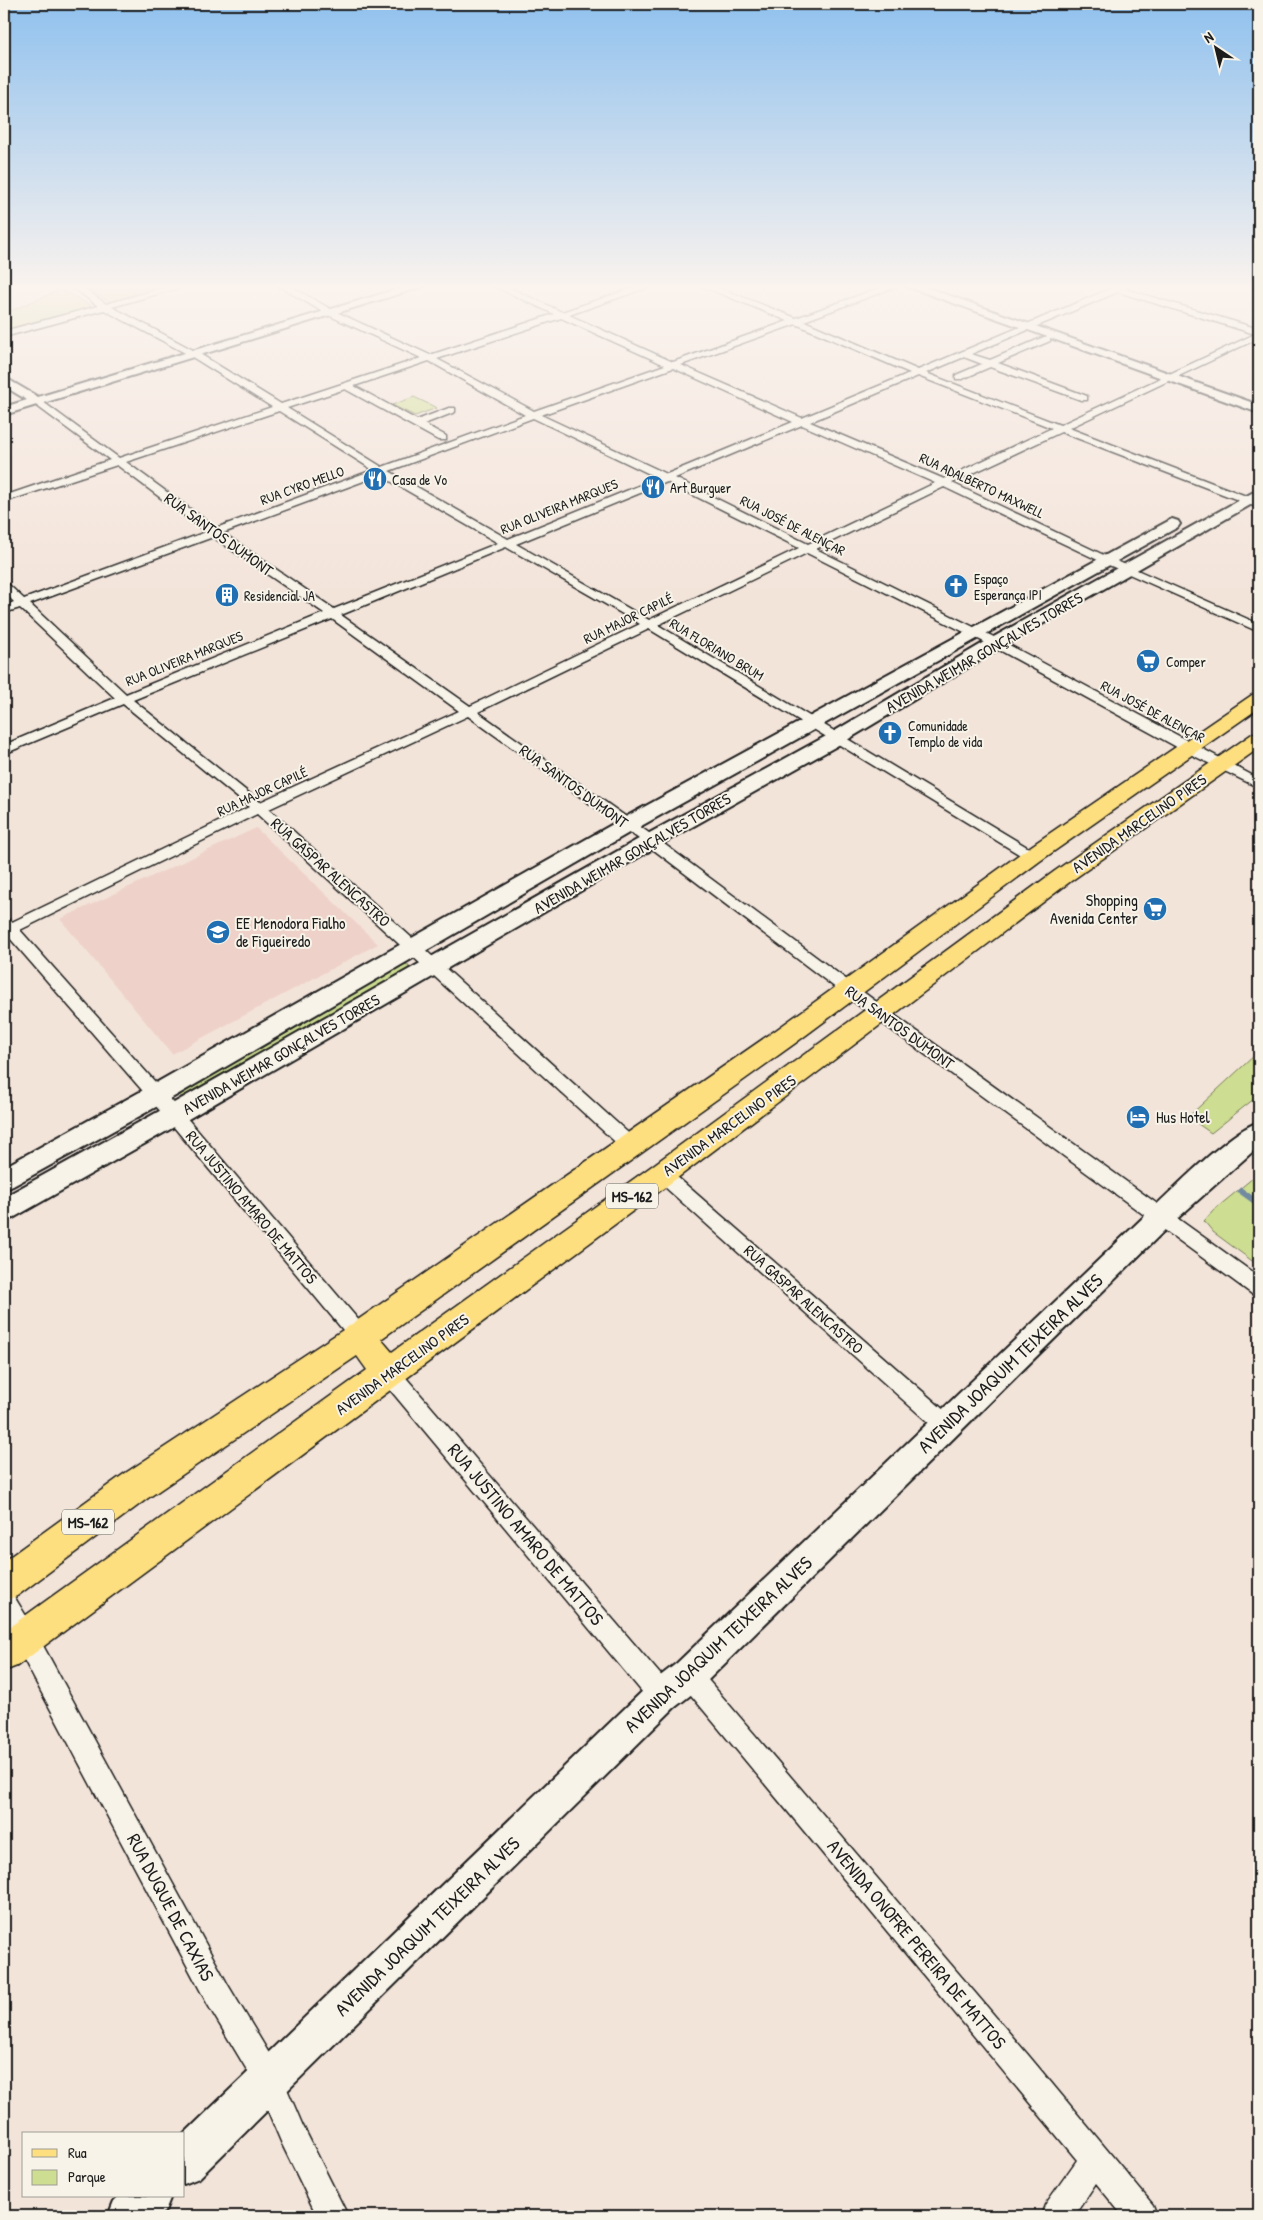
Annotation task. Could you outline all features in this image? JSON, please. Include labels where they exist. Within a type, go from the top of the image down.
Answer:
[{"type":"main road","name":"AVENIDA WEIMAR GONÇALVES TORRES","points":[[4,1179],[156,1095],[627,825],[1259,475]]},
{"type":"main road","name":"AVENIDA WEIMAR GONÇALVES TORRES","points":[[4,1210],[174,1116],[651,841],[835,739],[996,643],[1256,499]]},
{"type":"main road","name":"AVENIDA MARCELINO PIRES","points":[[4,1583],[136,1486],[360,1336],[850,991],[1032,856],[1259,699]]},
{"type":"main road","name":"AVENIDA MARCELINO PIRES","points":[[15,1645],[662,1174],[1063,876],[1259,738]]},
{"type":"main road","name":"AVENIDA JOAQUIM TEIXEIRA ALVES","points":[[185,2162],[675,1685],[1161,1217],[1224,1160],[1259,1132]]},
{"type":"main road","points":[[630,1145],[662,1174]]},
{"type":"main road","points":[[360,1336],[389,1373]]},
{"type":"main road","points":[[129,2216],[148,2198]]},
{"type":"street","name":"RUA SANTOS DUMONT","points":[[18,390],[119,461],[214,532],[334,615],[651,841],[850,991],[1259,1288]]},
{"type":"street","points":[[4,411],[74,390]]},
{"type":"street","name":"RUA FLORIANO BRUM","points":[[251,390],[381,471],[648,624],[835,739],[1032,856]]},
{"type":"street","points":[[4,498],[336,390]]},
{"type":"street","points":[[353,390],[442,438]]},
{"type":"street","name":"RUA JOSÉ DE ALENÇAR","points":[[487,390],[533,415],[666,478],[996,643],[1259,784]]},
{"type":"street","name":"RUA CYRO MELLO","points":[[4,610],[605,390]]},
{"type":"street","name":"RUA ADALBERTO MAXWELL","points":[[731,390],[944,483],[1106,560],[1259,628]]},
{"type":"street","name":"RUA OLIVEIRA MARQUES","points":[[4,750],[124,698],[334,615],[878,390]]},
{"type":"street","points":[[962,390],[1228,493],[1256,499]]},
{"type":"street","points":[[1061,390],[1084,398]]},
{"type":"street","name":"RUA MAJOR CAPILÉ","points":[[6,928],[469,711],[1141,390]]},
{"type":"street","points":[[1206,390],[1259,409]]},
{"type":"street","points":[[416,424],[452,410]]},
{"type":"street","name":"RUA GASPAR ALENCASTRO","points":[[4,586],[124,698],[259,808],[630,1145]]},
{"type":"street","name":"RUA JUSTINO AMARO DE MATTOS","points":[[6,928],[156,1095],[360,1336]]},
{"type":"street","name":"RUA GASPAR ALENCASTRO","points":[[662,1174],[946,1425]]},
{"type":"street","name":"RUA JUSTINO AMARO DE MATTOS","points":[[389,1373],[675,1685]]},
{"type":"street","name":"RUA DUQUE DE CAXIAS","points":[[4,1601],[15,1645],[218,1995],[270,2080],[292,2134],[333,2216]]},
{"type":"street","name":"AVENIDA ONOFRE PEREIRA DE MATTOS","points":[[675,1685],[1096,2158],[1142,2216]]},
{"type":"street","points":[[1062,2213],[1096,2158]]},
{"type":"shaded area","name":"EE Menodora Fialho de Figueiredo","points":[[256,828],[378,944],[172,1054],[60,919]]},
{"type":"green space","points":[[414,397],[437,408],[415,416],[392,405]]},
{"type":"green space","points":[[402,964],[409,965],[409,971],[184,1099],[178,1094],[178,1092]]},
{"type":"green space","points":[[1256,1054],[1259,1056],[1259,1095],[1211,1133],[1188,1117]]},
{"type":"green space","points":[[1259,1173],[1259,1266],[1213,1232],[1204,1221],[1214,1210]]},
{"type":"waterway","points":[[1241,1191],[1259,1204]]},
{"type":"place","name":"Casa de Vo","points":[[375,479]]},
{"type":"place","name":"Art Burguer","points":[[653,487]]},
{"type":"place","name":"Espaço Esperança IPI","points":[[956,586]]},
{"type":"place","name":"Residencial JA","points":[[227,595]]},
{"type":"place","name":"Comper","points":[[1148,661]]},
{"type":"place","name":"Comunidade Templo de vida","points":[[890,733]]},
{"type":"place","name":"Shopping Avenida Center","points":[[1155,909]]},
{"type":"place","name":"EE Menodora Fialho de Figueiredo","points":[[218,932]]},
{"type":"place","name":"Hus Hotel","points":[[1138,1117]]}]
